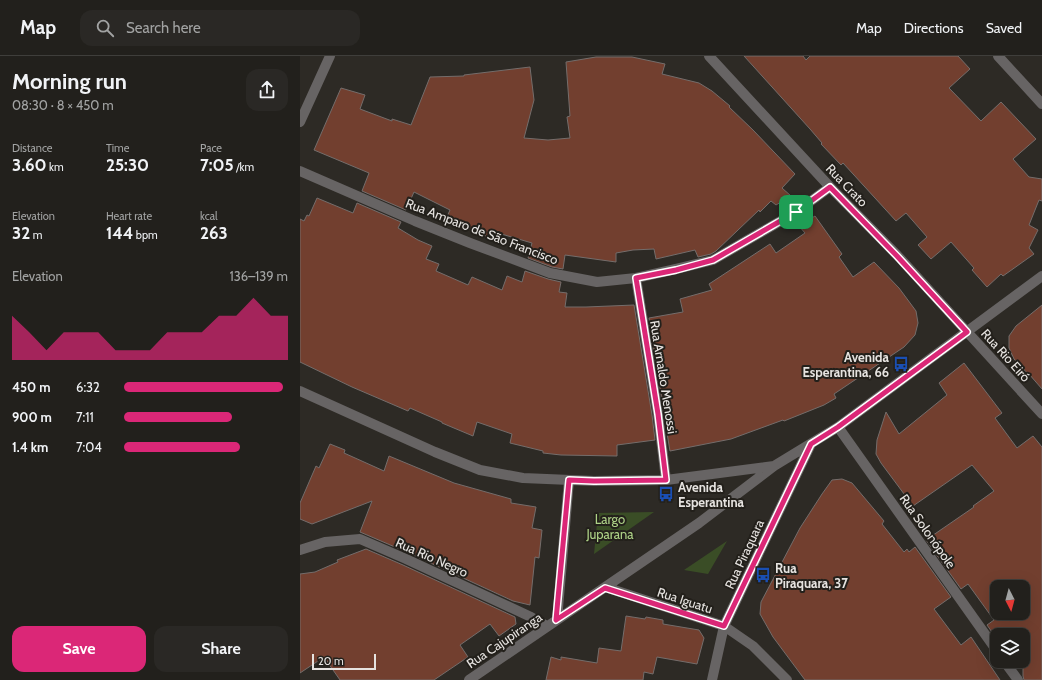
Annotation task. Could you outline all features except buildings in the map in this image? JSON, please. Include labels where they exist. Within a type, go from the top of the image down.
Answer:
[{"type":"street","points":[[300,122],[330,56]]},
{"type":"street","name":"Rua Crato","points":[[709,56],[967,332]]},
{"type":"street","points":[[998,56],[1042,104]]},
{"type":"street","name":"Rua Amparo de São Francisco","points":[[300,171],[422,224],[550,273],[597,282],[636,278],[676,270],[713,260],[796,212],[830,187]]},
{"type":"street","points":[[811,444],[838,427],[1042,276]]},
{"type":"street","name":"Rua Arnaldo Menossi","points":[[636,278],[666,480]]},
{"type":"street","name":"Rua Rio Eiró","points":[[967,332],[1042,414]]},
{"type":"street","points":[[300,391],[435,452],[480,470],[523,478],[594,481],[666,480],[774,466]]},
{"type":"street","name":"Rua Solonópole","points":[[838,427],[990,640]]},
{"type":"street","name":"Rua Cajupiranga","points":[[469,680],[699,523],[774,466],[811,444]]},
{"type":"street","name":"Rua Piraquara","points":[[712,680],[724,626],[811,444]]},
{"type":"street","points":[[556,620],[569,480]]},
{"type":"street","name":"Rua Rio Negro","points":[[300,550],[325,542],[360,539],[531,617],[547,626]]},
{"type":"street","name":"Rua Iguatu","points":[[605,588],[724,626],[753,646],[787,680]]},
{"type":"street","points":[[1009,668],[1018,680]]},
{"type":"green space","name":"Largo Juparana","points":[[654,512],[594,554],[598,513]]},
{"type":"green space","points":[[727,541],[708,574],[684,570]]},
{"type":"place","name":"Avenida Esperantina, 66","points":[[901,364]]},
{"type":"place","name":"Avenida Esperantina","points":[[666,494]]},
{"type":"place","name":"Rua Piraquara, 37","points":[[763,575]]},
{"type":"route","points":[[830,187],[897,256],[967,332],[838,427],[811,444],[724,626],[605,588],[556,620],[569,480],[666,480],[658,414],[636,278],[676,270],[713,260],[796,212],[830,187]]}]
